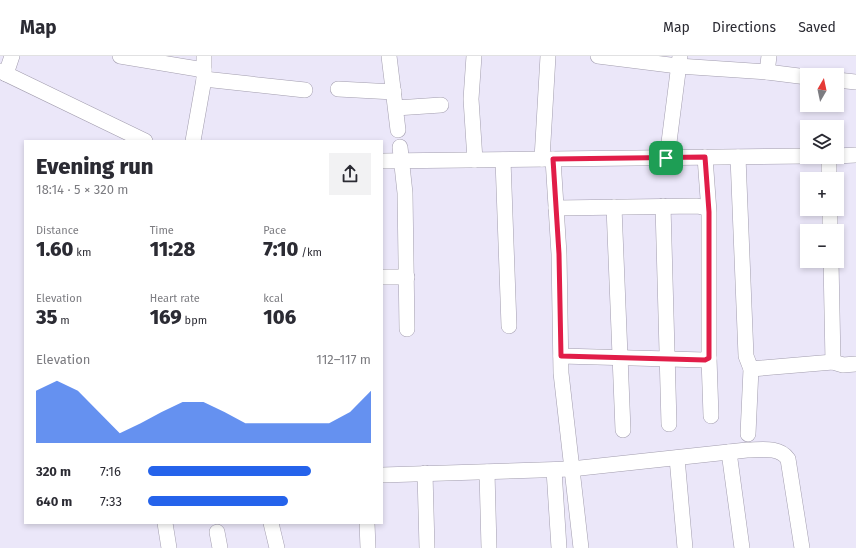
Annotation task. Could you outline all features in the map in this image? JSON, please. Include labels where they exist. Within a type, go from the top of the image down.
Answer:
[{"type":"street","points":[[12,56],[3,73],[143,140]]},
{"type":"street","points":[[120,56],[204,68],[305,90]]},
{"type":"street","points":[[389,56],[398,130]]},
{"type":"street","points":[[474,56],[471,99],[475,160]]},
{"type":"street","points":[[548,56],[547,159],[556,208],[559,254],[561,373],[581,548]]},
{"type":"street","points":[[598,56],[679,61],[800,75]]},
{"type":"street","points":[[767,72],[769,56]]},
{"type":"street","points":[[666,158],[679,61]]},
{"type":"street","points":[[193,140],[204,68]]},
{"type":"street","points":[[844,81],[856,82]]},
{"type":"street","points":[[338,89],[394,92]]},
{"type":"street","points":[[396,108],[441,105]]},
{"type":"street","points":[[401,154],[405,193],[407,329]]},
{"type":"street","points":[[383,161],[401,154],[475,160],[800,156]]},
{"type":"street","points":[[844,156],[856,155]]},
{"type":"street","points":[[705,157],[707,208],[709,212],[709,358],[711,416]]},
{"type":"street","points":[[738,157],[746,356],[751,369],[748,434]]},
{"type":"street","points":[[503,160],[509,326]]},
{"type":"street","points":[[556,208],[663,206],[697,206],[707,208]]},
{"type":"street","points":[[663,206],[669,424]]},
{"type":"street","points":[[614,207],[623,430]]},
{"type":"street","points":[[831,268],[833,362]]},
{"type":"street","points":[[383,277],[407,276]]},
{"type":"street","points":[[561,356],[705,360],[709,358]]},
{"type":"street","points":[[751,369],[833,362],[843,365],[856,364]]},
{"type":"street","points":[[383,475],[572,469],[768,449],[785,454],[790,466],[802,548]]},
{"type":"street","points":[[729,452],[742,548]]},
{"type":"street","points":[[677,458],[685,548]]},
{"type":"street","points":[[554,470],[559,548]]},
{"type":"street","points":[[487,472],[489,548]]},
{"type":"street","points":[[425,473],[427,548]]},
{"type":"street","points":[[165,524],[169,548]]},
{"type":"street","points":[[271,524],[277,548]]},
{"type":"street","points":[[367,524],[368,548]]},
{"type":"street","points":[[217,532],[220,548]]},
{"type":"route","points":[[705,157],[707,208],[709,212],[709,358],[705,360],[561,356],[562,331],[559,254],[553,159],[666,158],[705,157]]}]
